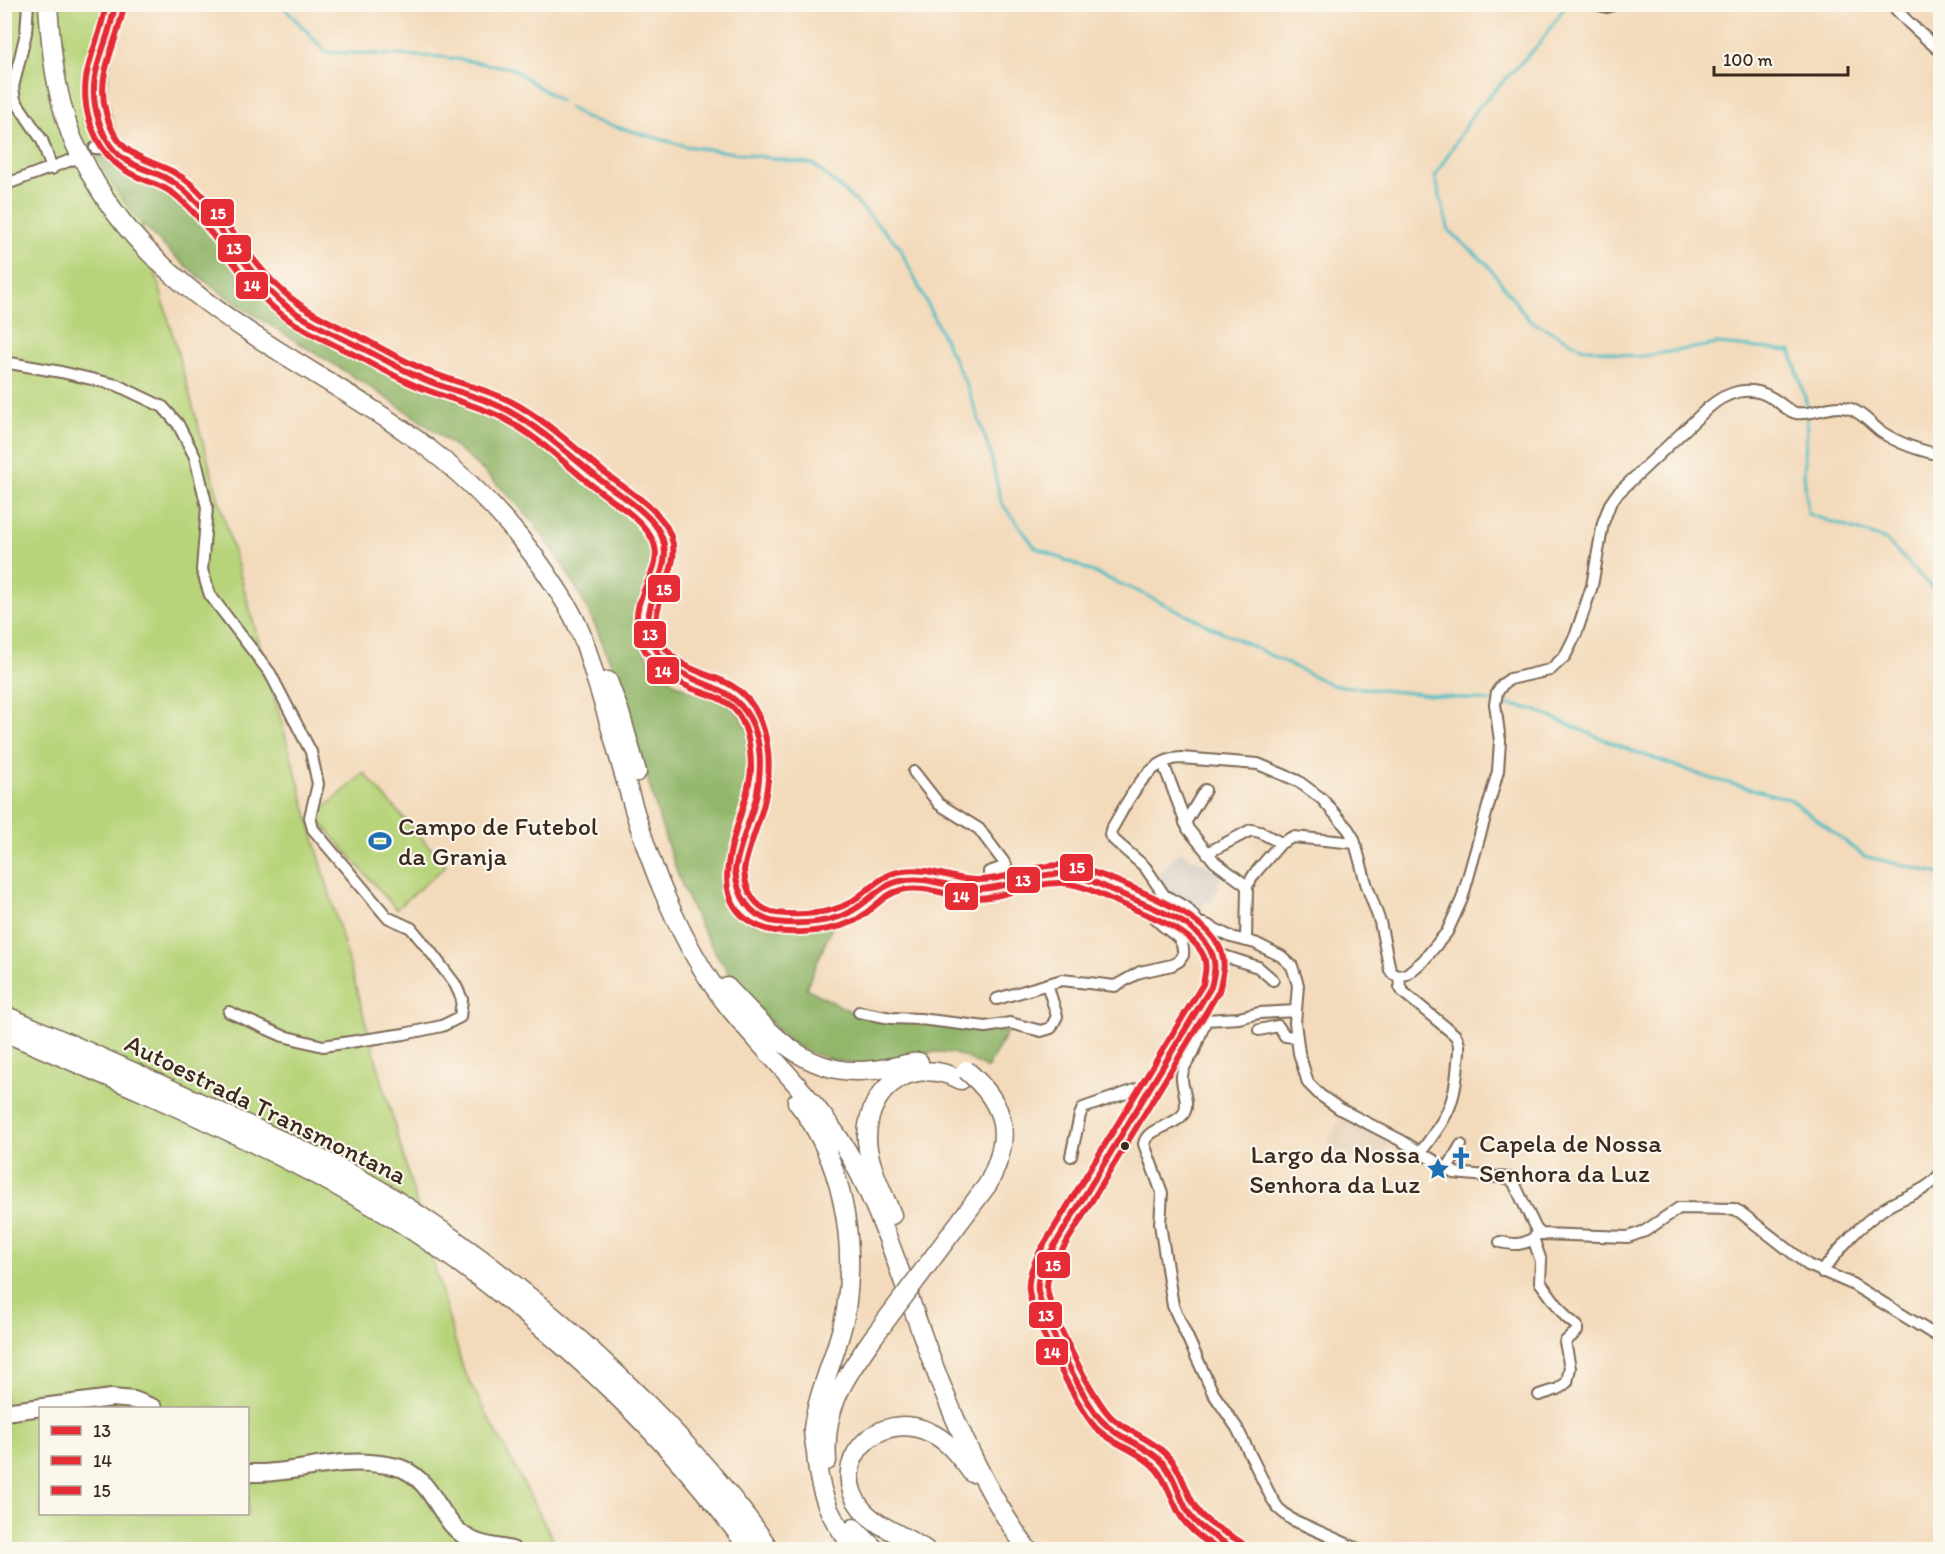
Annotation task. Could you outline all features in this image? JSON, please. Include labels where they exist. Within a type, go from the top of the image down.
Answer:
[{"type":"highway","points":[[48,4],[52,67],[71,136],[101,194],[132,235],[171,275],[227,317],[357,399],[429,449],[488,500],[541,565],[579,627],[649,852],[664,893],[685,938],[720,995],[819,1112],[850,1156],[877,1211],[933,1363],[964,1438],[988,1489],[1028,1550]]},
{"type":"highway","points":[[56,4],[60,66],[78,133],[108,189],[138,230],[177,269],[231,311],[434,442],[493,494],[547,561],[586,624],[620,713],[663,862],[682,912],[727,987],[754,1026],[820,1099],[854,1149],[895,1235],[982,1467],[1008,1513],[1033,1550]]},
{"type":"highway","points":[[600,694],[643,852],[668,918],[713,994],[803,1110],[832,1164],[847,1223],[850,1272],[838,1344],[824,1386],[813,1431],[817,1477],[826,1504],[839,1527],[858,1550]]},
{"type":"highway","points":[[727,987],[778,1041],[811,1061],[834,1069],[855,1071],[882,1069],[924,1061],[943,1061],[992,1095],[1001,1117],[1003,1138],[997,1166],[988,1184],[835,1379],[824,1405],[815,1443]]},
{"type":"highway","name":"Autoestrada Transmontana","points":[[4,1015],[141,1074],[314,1156],[387,1195],[477,1255],[551,1313],[623,1379],[694,1453],[759,1533],[770,1550]]},
{"type":"highway","name":"Autoestrada Transmontana","points":[[4,1032],[235,1134],[336,1185],[413,1231],[478,1277],[606,1384],[683,1467],[750,1550]]},
{"type":"highway","points":[[942,1365],[900,1236],[871,1162],[867,1138],[872,1110],[890,1084],[903,1076],[926,1070],[963,1075]]},
{"type":"highway","points":[[870,1334],[842,1383],[831,1410],[826,1443],[828,1474],[837,1499],[848,1521],[876,1550]]},
{"type":"highway","points":[[926,1550],[874,1520],[862,1509],[854,1496],[850,1479],[853,1461],[860,1446],[884,1428],[896,1425],[920,1428],[931,1432],[951,1447],[1023,1550]]},
{"type":"main road","points":[[115,4],[112,22],[94,77],[97,113],[108,143],[120,157],[135,167],[167,179],[181,188],[199,206],[261,282],[292,310],[412,374],[512,413],[650,520],[662,537],[667,552],[664,567],[646,610],[646,628],[652,644],[668,664],[683,676],[726,692],[739,701],[751,718],[755,733],[760,757],[760,776],[755,801],[736,863],[735,877],[739,892],[750,910],[762,919],[776,922],[807,921],[847,914],[886,886],[902,880],[989,889],[1051,874],[1068,874],[1194,925],[1212,952],[1216,966],[1213,982],[1048,1256],[1040,1275],[1039,1297],[1087,1400],[1097,1416],[1109,1427],[1159,1459],[1171,1474],[1193,1519],[1237,1550]]},
{"type":"main road","points":[[43,1407],[112,1398],[134,1400],[152,1407]]},
{"type":"main road","points":[[4,1412],[39,1407]]},
{"type":"main road","points":[[249,1473],[346,1461],[396,1467],[411,1473],[423,1484],[461,1534],[477,1543],[512,1550]]},
{"type":"street","points":[[27,4],[27,26],[14,96],[42,140],[52,169]]},
{"type":"street","points":[[1595,4],[1603,7],[1616,4]]},
{"type":"street","points":[[1891,4],[1905,20],[1941,51]]},
{"type":"street","points":[[7,183],[52,169],[74,159]]},
{"type":"street","points":[[4,362],[117,385],[163,407],[178,424],[195,457],[207,507],[202,570],[210,595],[270,673],[311,752],[318,784],[310,817],[313,829],[387,917],[411,928],[455,984],[462,999],[460,1017],[442,1026],[323,1046],[283,1036],[229,1012]]},
{"type":"street","points":[[1539,1395],[1558,1389],[1567,1382],[1570,1364],[1565,1344],[1577,1328],[1540,1282],[1541,1261],[1536,1236],[1509,1178],[1460,1175],[1402,1141],[1331,1104],[1315,1091],[1305,1078],[1296,1037],[1298,985],[1292,966],[1278,954],[1231,937],[1208,925],[1194,925],[1187,908],[1164,895],[1145,867],[1116,843],[1110,835],[1111,830],[1143,778],[1163,763],[1173,759],[1244,762],[1263,766],[1298,781],[1316,794],[1350,831],[1380,922],[1389,967],[1393,974],[1399,976],[1411,973],[1441,940],[1450,926],[1464,892],[1497,776],[1500,741],[1495,707],[1496,694],[1510,679],[1550,670],[1569,649],[1592,586],[1603,523],[1611,501],[1708,408],[1726,395],[1744,391],[1761,393],[1792,411],[1801,413],[1837,407],[1849,408],[1897,442],[1941,455]]},
{"type":"street","points":[[1163,763],[1185,823],[1215,862],[1247,886]]},
{"type":"street","points":[[914,772],[939,804],[979,829],[1006,864],[1002,868],[989,872],[989,876],[1007,886]]},
{"type":"street","points":[[1185,823],[1205,790]]},
{"type":"street","points":[[1207,853],[1251,830],[1263,833],[1281,843]]},
{"type":"street","points":[[1246,941],[1247,886],[1281,843],[1287,838],[1295,837],[1355,843]]},
{"type":"street","points":[[997,999],[1066,980],[1115,986],[1140,972],[1167,967],[1179,962],[1184,952],[1180,940],[1175,933],[1158,921],[1151,907]]},
{"type":"street","points":[[1212,952],[1258,967],[1273,980]]},
{"type":"street","points":[[1399,976],[1403,992],[1455,1035],[1459,1042],[1456,1088],[1448,1114],[1420,1153]]},
{"type":"street","points":[[859,1011],[891,1018],[916,1018],[986,1027],[1010,1023],[1045,1031],[1053,1025],[1057,1016],[1047,984]]},
{"type":"street","points":[[1171,1054],[1186,1046],[1199,1026],[1206,1020],[1296,1011]]},
{"type":"street","points":[[1206,1020],[1183,1069],[1182,1079],[1186,1106],[1184,1112],[1180,1117],[1149,1135],[1145,1141],[1145,1150],[1162,1193],[1160,1218],[1173,1306],[1213,1393],[1237,1428],[1276,1505],[1292,1519],[1360,1550]]},
{"type":"street","points":[[1259,1030],[1278,1026],[1285,1036],[1296,1037]]},
{"type":"street","points":[[1071,1156],[1083,1108],[1152,1084]]},
{"type":"street","points":[[1447,1169],[1461,1145]]},
{"type":"street","points":[[1822,1272],[1841,1247],[1866,1222],[1887,1206],[1928,1186],[1941,1174]]},
{"type":"street","points":[[1500,1242],[1521,1244],[1536,1236],[1628,1237],[1645,1231],[1679,1208],[1734,1209],[1802,1261],[1852,1284],[1941,1338]]},
{"type":"shaded area","points":[[1179,851],[1222,873],[1212,903],[1206,900],[1199,915],[1191,904],[1165,891],[1156,877]]},
{"type":"shaded area","points":[[1344,1116],[1390,1138],[1377,1171],[1329,1150],[1328,1143],[1339,1119]]},
{"type":"green space","points":[[5,5],[115,5],[106,97],[463,1369],[558,1549],[5,1550]]},
{"type":"green space","points":[[95,153],[109,158],[129,173],[174,188],[302,325],[417,386],[495,413],[511,421],[636,516],[647,531],[651,546],[651,561],[637,622],[643,649],[664,676],[694,693],[724,703],[734,709],[746,725],[750,739],[754,774],[736,904],[745,916],[767,927],[793,928],[834,923],[806,988],[857,1015],[1007,1032],[987,1069],[970,1059],[941,1052],[928,1052],[868,1063],[837,1061],[806,1051],[782,1034],[733,978],[709,942],[691,905],[662,828],[610,660],[580,594],[541,533],[489,476],[429,427],[237,304],[182,263],[135,215],[114,186]]},
{"type":"green space","name":"Campo de Futebol da Granja","points":[[364,773],[446,866],[396,909],[315,816]]},
{"type":"waterway","points":[[281,4],[326,52],[444,57],[511,68],[560,101]]},
{"type":"waterway","points":[[1567,4],[1539,44],[1475,111],[1435,176],[1449,231],[1487,264],[1529,320],[1581,347],[1637,357],[1718,344],[1791,351],[1808,408],[1804,474],[1808,514],[1886,540],[1940,596]]},
{"type":"waterway","points":[[569,107],[585,118],[685,146],[813,164],[853,199],[899,246],[968,388],[990,452],[1001,502],[1035,547],[1137,591],[1332,685],[1490,701]]},
{"type":"waterway","points":[[1500,703],[1532,709],[1622,747],[1709,778],[1790,799],[1864,856],[1940,874]]},
{"type":"transit line","name":"14","points":[[106,4],[85,87],[92,129],[107,155],[114,162],[130,173],[176,195],[208,229],[258,293],[289,320],[410,383],[485,410],[514,424],[627,511],[645,529],[654,544],[656,558],[637,614],[641,643],[652,660],[667,674],[684,685],[730,705],[743,722],[748,737],[751,769],[730,854],[727,876],[730,896],[739,913],[758,926],[768,929],[807,932],[834,928],[856,920],[883,899],[901,890],[919,889],[984,898],[1039,885],[1062,883],[1085,888],[1156,918],[1180,931],[1198,947],[1205,964],[1203,984],[1040,1251],[1032,1270],[1029,1291],[1046,1340],[1067,1382],[1095,1427],[1149,1462],[1159,1473],[1183,1520],[1199,1536],[1220,1550]]},
{"type":"transit line","name":"13","points":[[115,4],[96,73],[94,102],[105,137],[123,159],[158,174],[184,190],[213,220],[265,286],[296,313],[411,374],[490,402],[521,418],[635,506],[655,525],[663,540],[665,555],[649,616],[649,631],[655,648],[660,656],[674,668],[730,696],[751,720],[756,734],[759,749],[759,782],[735,870],[738,888],[746,904],[758,916],[776,922],[828,920],[847,914],[882,889],[901,881],[930,881],[977,889],[998,887],[1051,874],[1062,874],[1092,881],[1163,912],[1187,925],[1207,944],[1213,956],[1214,965],[1211,987],[1048,1256],[1040,1273],[1038,1291],[1055,1338],[1094,1411],[1108,1427],[1162,1462],[1196,1523],[1236,1550]]},
{"type":"transit line","name":"15","points":[[124,5],[103,84],[106,113],[121,144],[142,158],[179,175],[192,185],[219,214],[269,277],[299,304],[413,365],[492,393],[525,409],[642,501],[662,520],[671,536],[674,552],[657,612],[657,628],[662,643],[667,651],[681,663],[738,690],[750,702],[764,731],[768,748],[768,782],[763,808],[744,870],[746,885],[757,903],[777,913],[814,913],[841,907],[881,880],[903,871],[912,870],[986,880],[1039,867],[1060,865],[1090,871],[1149,895],[1194,920],[1217,942],[1224,963],[1219,991],[1056,1260],[1047,1286],[1063,1333],[1103,1408],[1117,1422],[1161,1449],[1177,1468],[1202,1516],[1242,1543]]},
{"type":"place","name":"Campo de Futebol da Granja","points":[[380,841]]},
{"type":"place","name":"Capela de Nossa Senhora da Luz","points":[[1461,1158]]},
{"type":"place","name":"Largo da Nossa Senhora da Luz","points":[[1438,1169]]}]
